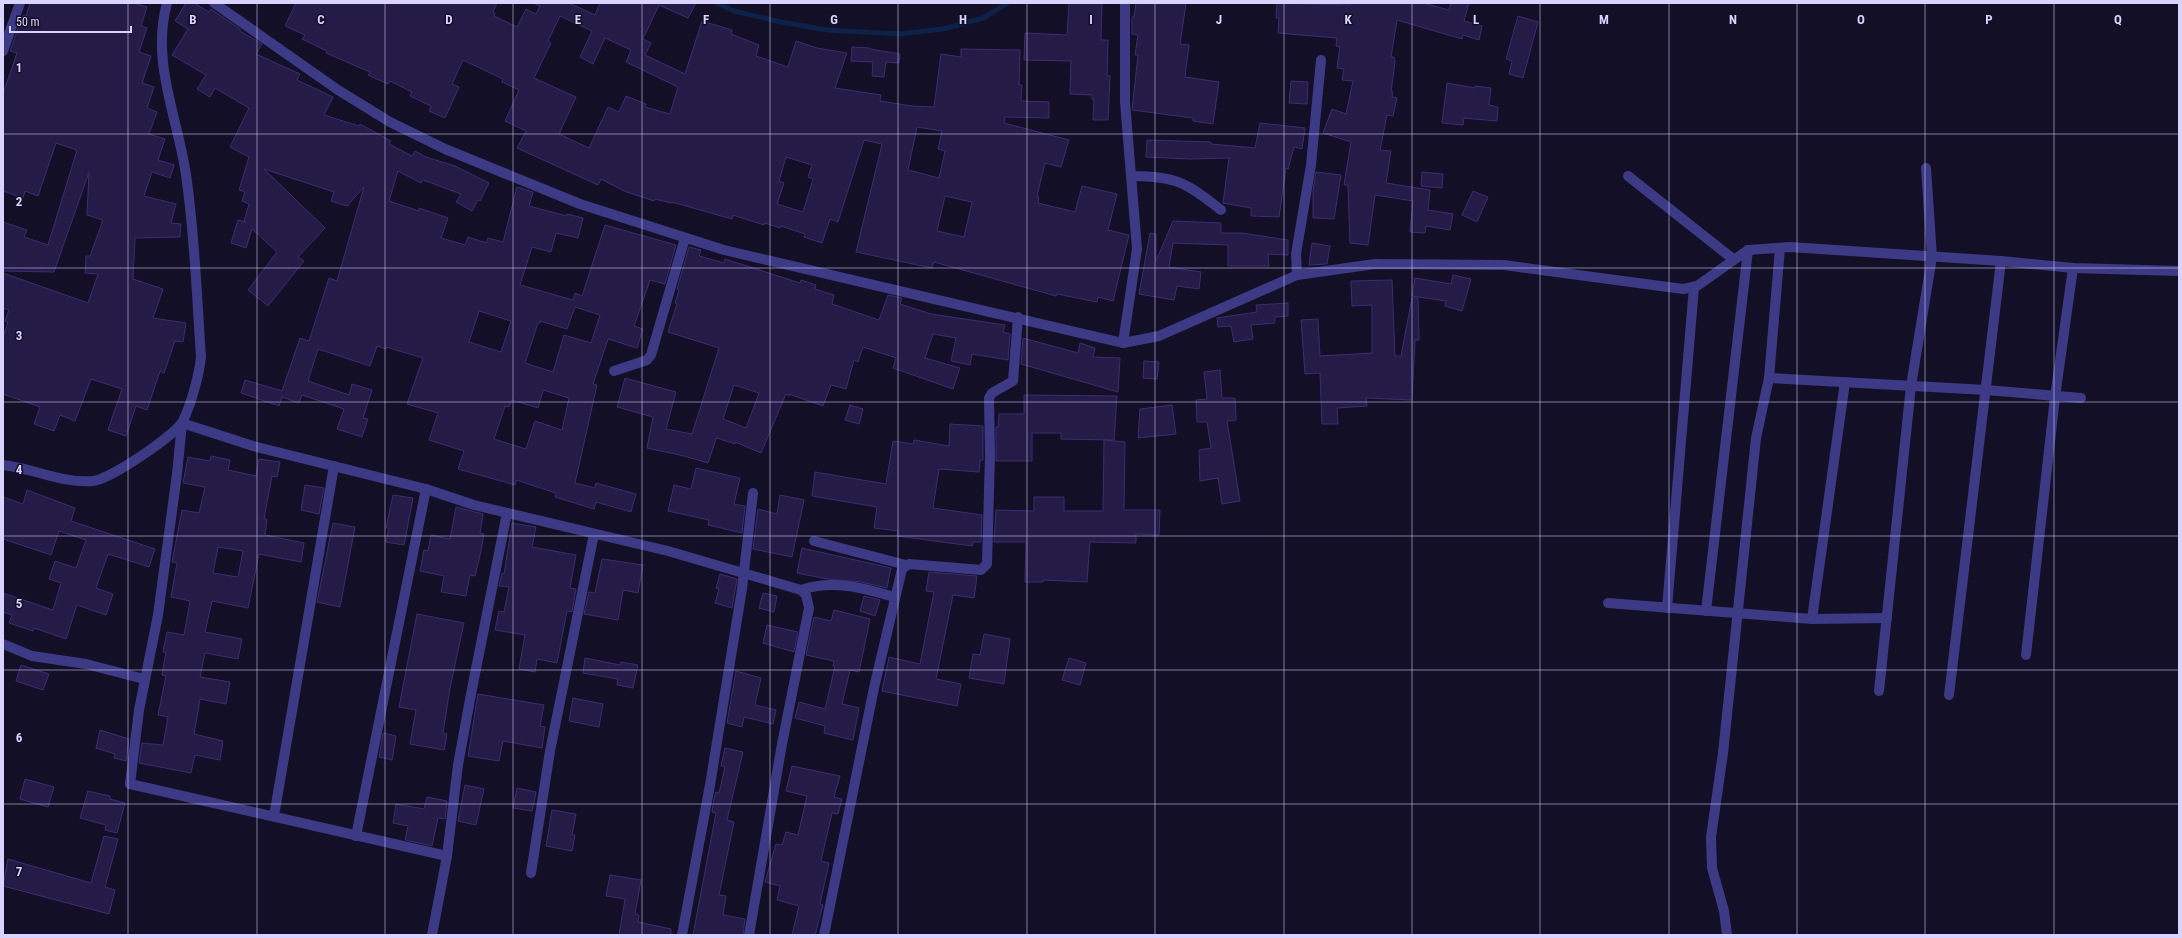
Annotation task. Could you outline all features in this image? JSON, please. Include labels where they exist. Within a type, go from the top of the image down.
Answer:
[{"type":"street","points":[[3,51],[20,3]]},
{"type":"street","points":[[167,3],[163,21],[162,57],[167,90],[177,127],[187,180],[201,357],[197,376],[182,423],[177,474],[158,615],[144,679],[130,784],[447,856]]},
{"type":"street","points":[[214,3],[338,90],[390,122],[445,149],[540,189],[580,204],[724,250],[1018,317],[1108,340],[1123,342],[1159,336],[1297,275],[1375,264],[1504,264],[1678,288],[1694,287],[1748,250],[1780,248],[2001,261],[2072,268],[2179,271]]},
{"type":"street","points":[[1123,342],[1137,249],[1125,102],[1125,3]]},
{"type":"street","points":[[1297,275],[1296,254],[1312,157],[1321,60]]},
{"type":"street","points":[[1879,691],[1911,386],[1932,257],[1926,168]]},
{"type":"street","points":[[1132,176],[1157,176],[1183,182],[1221,210]]},
{"type":"street","points":[[1628,176],[1733,259]]},
{"type":"street","points":[[614,371],[647,360],[651,355],[685,238]]},
{"type":"street","points":[[1727,935],[1724,911],[1712,868],[1711,837],[1723,753],[1756,438],[1769,378],[1780,248]]},
{"type":"street","points":[[1706,611],[1748,250]]},
{"type":"street","points":[[1949,695],[2001,261]]},
{"type":"street","points":[[2026,656],[2055,396],[2072,268]]},
{"type":"street","points":[[1667,608],[1694,287]]},
{"type":"street","points":[[814,541],[906,565],[981,570],[986,566],[990,455],[989,398],[992,393],[1013,381],[1018,317]]},
{"type":"street","points":[[1769,378],[1986,390],[2081,398]]},
{"type":"street","points":[[1812,619],[1845,382]]},
{"type":"street","points":[[3,465],[74,480],[98,480],[120,470],[152,448],[182,423]]},
{"type":"street","points":[[182,423],[253,446],[426,489],[474,505],[744,572],[801,590],[806,595],[809,608],[781,752],[749,935]]},
{"type":"street","points":[[274,816],[334,466]]},
{"type":"street","points":[[356,836],[426,489]]},
{"type":"street","points":[[682,935],[710,785],[744,572],[753,493]]},
{"type":"street","points":[[432,935],[447,856],[460,758],[507,513]]},
{"type":"street","points":[[532,873],[550,751],[594,534]]},
{"type":"street","points":[[824,935],[894,597],[901,571],[906,565]]},
{"type":"street","points":[[801,590],[812,585],[828,584],[868,589],[894,597]]},
{"type":"street","points":[[1608,603],[1812,619],[1887,618]]},
{"type":"street","points":[[3,644],[32,656],[86,664],[144,679]]},
{"type":"building","points":[[30,3],[134,3],[147,7],[141,26],[147,28],[139,52],[151,56],[142,83],[154,87],[147,108],[157,112],[149,134],[165,139],[158,160],[174,165],[170,178],[152,172],[144,196],[176,204],[171,223],[181,224],[180,237],[135,238],[133,279],[163,289],[153,318],[186,323],[183,342],[175,341],[164,373],[160,371],[147,410],[136,406],[126,436],[108,430],[122,389],[91,379],[75,421],[60,415],[54,431],[34,424],[40,407],[3,394],[3,337],[8,322],[5,321],[9,310],[3,308],[3,273],[88,303],[98,274],[85,273],[86,256],[90,256],[103,220],[87,215],[89,172],[54,272],[3,271],[3,222],[27,230],[24,237],[48,245],[77,150],[56,143],[38,196],[25,191],[23,198],[3,191],[3,94],[17,53],[10,51],[23,15],[26,16]]},
{"type":"building","points":[[186,3],[194,3],[209,12],[211,9],[240,29],[240,31],[262,44],[256,54],[300,74],[297,80],[333,97],[324,115],[359,126],[360,124],[391,141],[389,144],[412,156],[415,151],[426,157],[455,166],[489,183],[480,201],[478,200],[472,211],[456,202],[461,194],[423,180],[421,183],[398,171],[389,201],[419,211],[419,208],[448,218],[441,238],[465,245],[468,237],[486,243],[488,238],[503,242],[517,187],[533,192],[529,206],[567,216],[567,214],[583,218],[578,238],[556,233],[551,252],[532,247],[520,285],[573,300],[575,293],[582,296],[605,225],[676,245],[665,284],[650,280],[634,326],[643,329],[637,348],[608,339],[593,384],[597,385],[575,483],[595,488],[596,483],[636,494],[631,512],[596,502],[594,509],[555,497],[556,493],[516,480],[515,485],[458,469],[464,451],[429,440],[438,413],[407,404],[423,358],[386,347],[386,349],[377,346],[370,366],[318,349],[308,381],[349,395],[352,384],[372,390],[363,418],[368,419],[362,437],[337,429],[344,409],[302,395],[299,403],[282,397],[279,406],[241,393],[245,380],[282,391],[300,338],[309,341],[329,278],[337,281],[364,187],[347,206],[331,201],[334,192],[264,169],[325,228],[298,257],[304,261],[268,306],[248,290],[277,252],[252,229],[246,248],[231,243],[238,220],[246,222],[244,221],[249,204],[242,201],[245,192],[239,190],[249,157],[230,147],[249,108],[215,88],[210,97],[197,89],[206,75],[172,55],[188,29],[175,21]],"holes":[[[575,307],[600,315],[591,343],[564,335],[553,372],[525,363],[538,323],[540,323],[540,321],[567,329]],[[479,311],[511,321],[501,352],[469,342]],[[543,390],[569,398],[562,430],[535,421],[526,449],[494,439],[505,406],[509,407],[512,400],[538,408]]]},
{"type":"building","points":[[296,3],[497,3],[493,12],[495,13],[494,16],[517,27],[526,9],[536,14],[540,6],[533,3],[569,3],[595,15],[600,3],[696,3],[688,18],[659,5],[643,39],[651,43],[645,55],[685,74],[702,21],[732,30],[731,34],[759,45],[756,56],[788,67],[796,41],[817,48],[847,53],[835,88],[881,95],[880,101],[912,106],[934,107],[941,54],[961,57],[961,49],[1020,50],[1019,85],[1022,85],[1021,101],[1049,102],[1049,118],[1005,117],[1004,123],[1069,140],[1061,167],[1045,163],[1037,196],[1039,197],[1038,203],[1075,212],[1082,186],[1117,194],[1108,230],[1129,235],[1113,301],[1098,297],[1097,302],[1057,294],[1056,296],[934,262],[932,268],[856,252],[882,144],[864,140],[838,222],[830,219],[822,243],[804,237],[805,234],[781,226],[780,228],[765,223],[764,225],[733,215],[732,219],[672,202],[655,199],[654,201],[624,191],[601,179],[598,185],[517,148],[526,131],[505,121],[519,90],[502,82],[503,79],[463,60],[452,84],[459,87],[445,118],[429,111],[431,106],[410,96],[412,92],[390,81],[388,84],[368,75],[370,72],[326,53],[327,51],[302,39],[305,35],[285,26]],"holes":[[[560,16],[592,31],[580,57],[593,64],[605,38],[631,50],[626,62],[678,87],[670,114],[645,107],[646,104],[626,96],[619,112],[608,107],[589,148],[559,134],[576,97],[534,78],[551,43],[548,41]],[[917,127],[942,131],[938,149],[945,151],[939,178],[908,170]],[[786,157],[812,165],[808,177],[813,179],[803,212],[777,204],[784,183],[779,181]],[[945,196],[972,202],[964,237],[937,231]]]},
{"type":"building","points":[[1069,3],[1102,3],[1101,40],[1108,40],[1107,75],[1110,76],[1108,120],[1093,120],[1094,99],[1092,99],[1092,95],[1070,94],[1071,61],[1024,60],[1025,33],[1067,35]]},
{"type":"building","points":[[1136,3],[1186,3],[1180,44],[1189,45],[1185,77],[1219,82],[1213,124],[1193,121],[1193,118],[1132,110],[1138,55],[1135,55],[1138,35],[1132,34],[1132,17],[1134,17]]},
{"type":"building","points":[[1277,3],[1350,5],[1351,3],[1423,3],[1449,10],[1451,3],[1469,3],[1464,21],[1482,26],[1479,40],[1463,35],[1462,39],[1397,20],[1391,57],[1394,57],[1395,62],[1391,92],[1393,92],[1392,97],[1397,98],[1393,116],[1387,115],[1380,150],[1391,151],[1386,183],[1430,190],[1428,210],[1453,214],[1450,230],[1426,226],[1425,233],[1410,232],[1413,201],[1375,195],[1368,245],[1350,243],[1348,185],[1344,185],[1351,142],[1323,133],[1332,109],[1346,114],[1353,81],[1342,80],[1344,69],[1337,68],[1340,47],[1336,46],[1337,38],[1278,33],[1279,18],[1276,18]]},
{"type":"building","points":[[1518,16],[1538,22],[1523,78],[1509,74],[1512,61],[1506,59]]},
{"type":"building","points":[[852,47],[870,48],[900,54],[899,63],[886,62],[884,77],[872,76],[873,62],[851,61]]},
{"type":"building","points":[[1291,81],[1308,82],[1307,104],[1289,103]]},
{"type":"building","points":[[1447,83],[1475,88],[1475,86],[1491,88],[1489,105],[1498,107],[1497,121],[1464,118],[1463,125],[1442,123]]},
{"type":"building","points":[[1260,123],[1305,128],[1302,149],[1294,147],[1288,169],[1286,168],[1279,217],[1251,216],[1251,208],[1223,203],[1229,158],[1190,159],[1146,157],[1147,140],[1211,142],[1211,144],[1255,148]]},
{"type":"building","points":[[1316,172],[1341,175],[1334,219],[1313,218],[1313,191]]},
{"type":"building","points":[[1422,172],[1443,174],[1442,188],[1421,186]]},
{"type":"building","points":[[1473,191],[1488,197],[1477,222],[1462,215]]},
{"type":"building","points":[[1173,221],[1221,223],[1221,233],[1242,233],[1288,240],[1288,255],[1268,254],[1269,266],[1228,266],[1228,245],[1173,243],[1169,267],[1201,272],[1199,289],[1177,286],[1174,300],[1139,294],[1150,233],[1156,234],[1156,261]]},
{"type":"building","points":[[1312,243],[1330,246],[1327,264],[1309,265]]},
{"type":"building","points":[[689,247],[701,250],[699,256],[724,263],[725,259],[800,283],[801,280],[816,285],[815,289],[834,295],[832,304],[879,320],[888,295],[902,298],[900,304],[931,314],[1005,325],[1003,332],[1010,334],[1008,360],[972,354],[970,365],[951,361],[956,338],[933,334],[925,358],[960,368],[953,389],[893,368],[896,358],[863,347],[858,362],[854,360],[846,389],[831,385],[823,406],[786,394],[761,453],[735,442],[735,444],[717,438],[708,463],[647,448],[653,417],[617,407],[625,378],[676,392],[666,429],[692,434],[719,348],[668,332],[677,304],[675,303],[679,290],[677,289]],"holes":[[[734,385],[759,393],[746,428],[723,419]]]},
{"type":"building","points":[[1453,275],[1471,279],[1462,311],[1445,306],[1446,301],[1412,296],[1415,278],[1451,284]]},
{"type":"building","points":[[1392,280],[1395,356],[1401,356],[1412,298],[1418,298],[1419,340],[1415,340],[1412,400],[1366,398],[1367,406],[1337,408],[1338,424],[1322,424],[1320,373],[1305,374],[1301,320],[1318,319],[1320,356],[1372,353],[1372,305],[1352,306],[1351,281]]},
{"type":"building","points":[[1288,303],[1288,316],[1275,317],[1275,323],[1251,325],[1253,339],[1234,342],[1231,326],[1218,327],[1217,318],[1257,312],[1256,305]]},
{"type":"building","points":[[1023,338],[1078,353],[1080,343],[1095,348],[1093,357],[1120,358],[1118,392],[1021,364]]},
{"type":"building","points":[[1144,361],[1159,362],[1157,379],[1143,378]]},
{"type":"building","points":[[1220,370],[1222,398],[1235,398],[1236,420],[1227,421],[1240,501],[1222,504],[1218,478],[1200,481],[1199,450],[1211,448],[1207,422],[1197,422],[1196,400],[1207,399],[1204,372]]},
{"type":"building","points":[[1024,395],[1117,396],[1114,440],[1061,439],[1061,433],[1032,433],[1032,461],[996,461],[996,427],[998,427],[999,414],[1024,414]]},
{"type":"building","points":[[850,405],[863,409],[859,424],[845,420]]},
{"type":"building","points":[[1172,405],[1176,434],[1138,438],[1140,409]]},
{"type":"building","points":[[950,424],[983,426],[983,460],[980,460],[979,472],[939,469],[933,508],[982,515],[981,542],[973,542],[972,546],[897,536],[898,531],[874,528],[877,507],[812,496],[815,472],[886,484],[893,441],[913,444],[914,440],[949,446]]},
{"type":"building","points":[[1104,440],[1125,442],[1124,510],[1160,510],[1159,535],[1136,534],[1136,543],[1090,542],[1087,582],[1043,580],[1043,582],[1025,582],[1026,542],[994,542],[996,510],[1034,511],[1034,497],[1064,497],[1064,511],[1103,511]]},
{"type":"building","points":[[211,456],[230,460],[228,470],[256,476],[259,459],[280,462],[277,477],[272,476],[264,519],[267,519],[265,535],[304,543],[301,562],[259,554],[248,608],[212,601],[205,632],[242,639],[238,659],[205,653],[200,677],[230,682],[226,704],[200,699],[194,734],[223,741],[220,760],[195,755],[191,773],[139,763],[142,743],[163,745],[168,717],[158,715],[166,676],[162,675],[166,652],[163,652],[167,632],[184,635],[190,601],[171,597],[177,563],[172,562],[182,510],[199,513],[205,487],[183,483],[188,457],[210,461]],"holes":[[[218,547],[243,551],[238,577],[213,573]]]},
{"type":"building","points":[[696,468],[740,478],[734,504],[745,506],[742,533],[708,525],[709,520],[668,511],[674,485],[691,489]]},
{"type":"building","points":[[305,485],[324,488],[319,514],[301,510]]},
{"type":"building","points":[[27,490],[75,508],[71,521],[155,549],[149,567],[108,554],[96,588],[113,594],[106,615],[77,605],[66,639],[34,628],[33,631],[9,623],[12,615],[3,612],[3,593],[53,610],[61,583],[49,579],[55,561],[76,568],[86,540],[59,531],[51,555],[3,539],[3,497],[23,504]]},
{"type":"building","points":[[393,495],[413,498],[404,545],[386,542],[389,528],[386,528]]},
{"type":"building","points":[[780,495],[804,500],[792,557],[753,549],[758,509],[777,514]]},
{"type":"building","points":[[456,507],[483,514],[480,533],[484,534],[481,551],[475,576],[470,575],[466,596],[441,592],[444,576],[420,571],[424,550],[428,551],[431,535],[450,539]]},
{"type":"building","points":[[333,523],[355,527],[340,607],[317,602]]},
{"type":"building","points":[[512,523],[536,527],[532,547],[576,555],[570,588],[576,589],[572,612],[567,611],[557,663],[537,659],[535,672],[519,669],[525,635],[495,630],[499,611],[504,612],[509,587],[499,586],[502,573],[504,574]]},
{"type":"building","points":[[802,548],[891,568],[887,588],[861,582],[827,579],[797,573]]},
{"type":"building","points":[[602,559],[643,565],[638,593],[623,590],[618,620],[584,614],[589,592],[595,593]]},
{"type":"building","points":[[929,572],[977,576],[974,598],[953,595],[936,679],[961,684],[957,706],[882,691],[889,657],[920,664],[934,592],[926,591]]},
{"type":"building","points":[[720,574],[737,579],[732,608],[715,603],[719,589],[716,588]]},
{"type":"building","points":[[763,593],[777,596],[774,612],[759,608]]},
{"type":"building","points":[[864,596],[880,600],[875,616],[860,611]]},
{"type":"building","points":[[834,610],[870,619],[859,672],[850,670],[842,704],[859,708],[853,740],[824,733],[825,726],[795,718],[799,702],[825,709],[835,666],[833,666],[834,661],[806,655],[814,617],[831,621]]},
{"type":"building","points":[[417,614],[464,623],[450,688],[443,733],[447,734],[444,750],[410,744],[416,710],[399,707]]},
{"type":"building","points":[[767,625],[798,632],[794,652],[763,643]]},
{"type":"building","points":[[984,634],[1010,639],[1004,684],[969,678],[973,654],[980,655]]},
{"type":"building","points":[[585,658],[620,665],[621,662],[638,665],[633,688],[617,685],[618,679],[583,673]]},
{"type":"building","points":[[1069,658],[1086,663],[1080,685],[1062,680]]},
{"type":"building","points":[[21,665],[49,674],[43,690],[16,681]]},
{"type":"building","points":[[736,671],[761,678],[755,705],[776,710],[773,724],[744,717],[742,727],[727,723]]},
{"type":"building","points":[[478,694],[544,705],[540,726],[545,727],[542,748],[503,741],[499,761],[468,756]]},
{"type":"building","points":[[573,698],[603,704],[599,727],[569,721]]},
{"type":"building","points":[[100,730],[129,739],[126,761],[114,758],[115,754],[96,748]]},
{"type":"building","points":[[383,733],[396,736],[392,760],[379,757]]},
{"type":"building","points":[[725,748],[743,752],[727,820],[734,822],[719,895],[726,896],[723,915],[745,919],[743,935],[693,935],[716,813],[712,812],[714,799],[716,792],[719,793],[725,767],[721,766]]},
{"type":"building","points":[[792,766],[840,776],[834,797],[842,799],[838,814],[832,813],[821,861],[829,863],[820,904],[823,905],[815,935],[792,935],[799,906],[777,900],[780,886],[765,882],[776,844],[782,845],[786,832],[798,835],[807,796],[786,791]]},
{"type":"building","points":[[25,779],[54,787],[48,807],[20,799]]},
{"type":"building","points":[[465,785],[484,789],[476,825],[458,821]]},
{"type":"building","points":[[517,788],[536,792],[532,811],[513,808]]},
{"type":"building","points":[[88,791],[110,796],[110,799],[125,803],[117,833],[105,830],[106,825],[80,818]]},
{"type":"building","points":[[427,797],[447,801],[445,819],[438,818],[432,846],[405,840],[408,826],[393,823],[396,804],[424,809]]},
{"type":"building","points":[[552,810],[576,814],[572,835],[575,835],[572,851],[546,846]]},
{"type":"building","points":[[104,836],[118,839],[105,887],[115,890],[109,914],[3,886],[8,859],[91,883]]},
{"type":"building","points":[[610,875],[641,880],[635,914],[639,915],[638,922],[671,929],[671,935],[619,935],[625,899],[606,896]]},
{"type":"waterway","points":[[717,3],[734,11],[781,22],[827,30],[900,34],[943,29],[983,18],[1008,3]]}]
